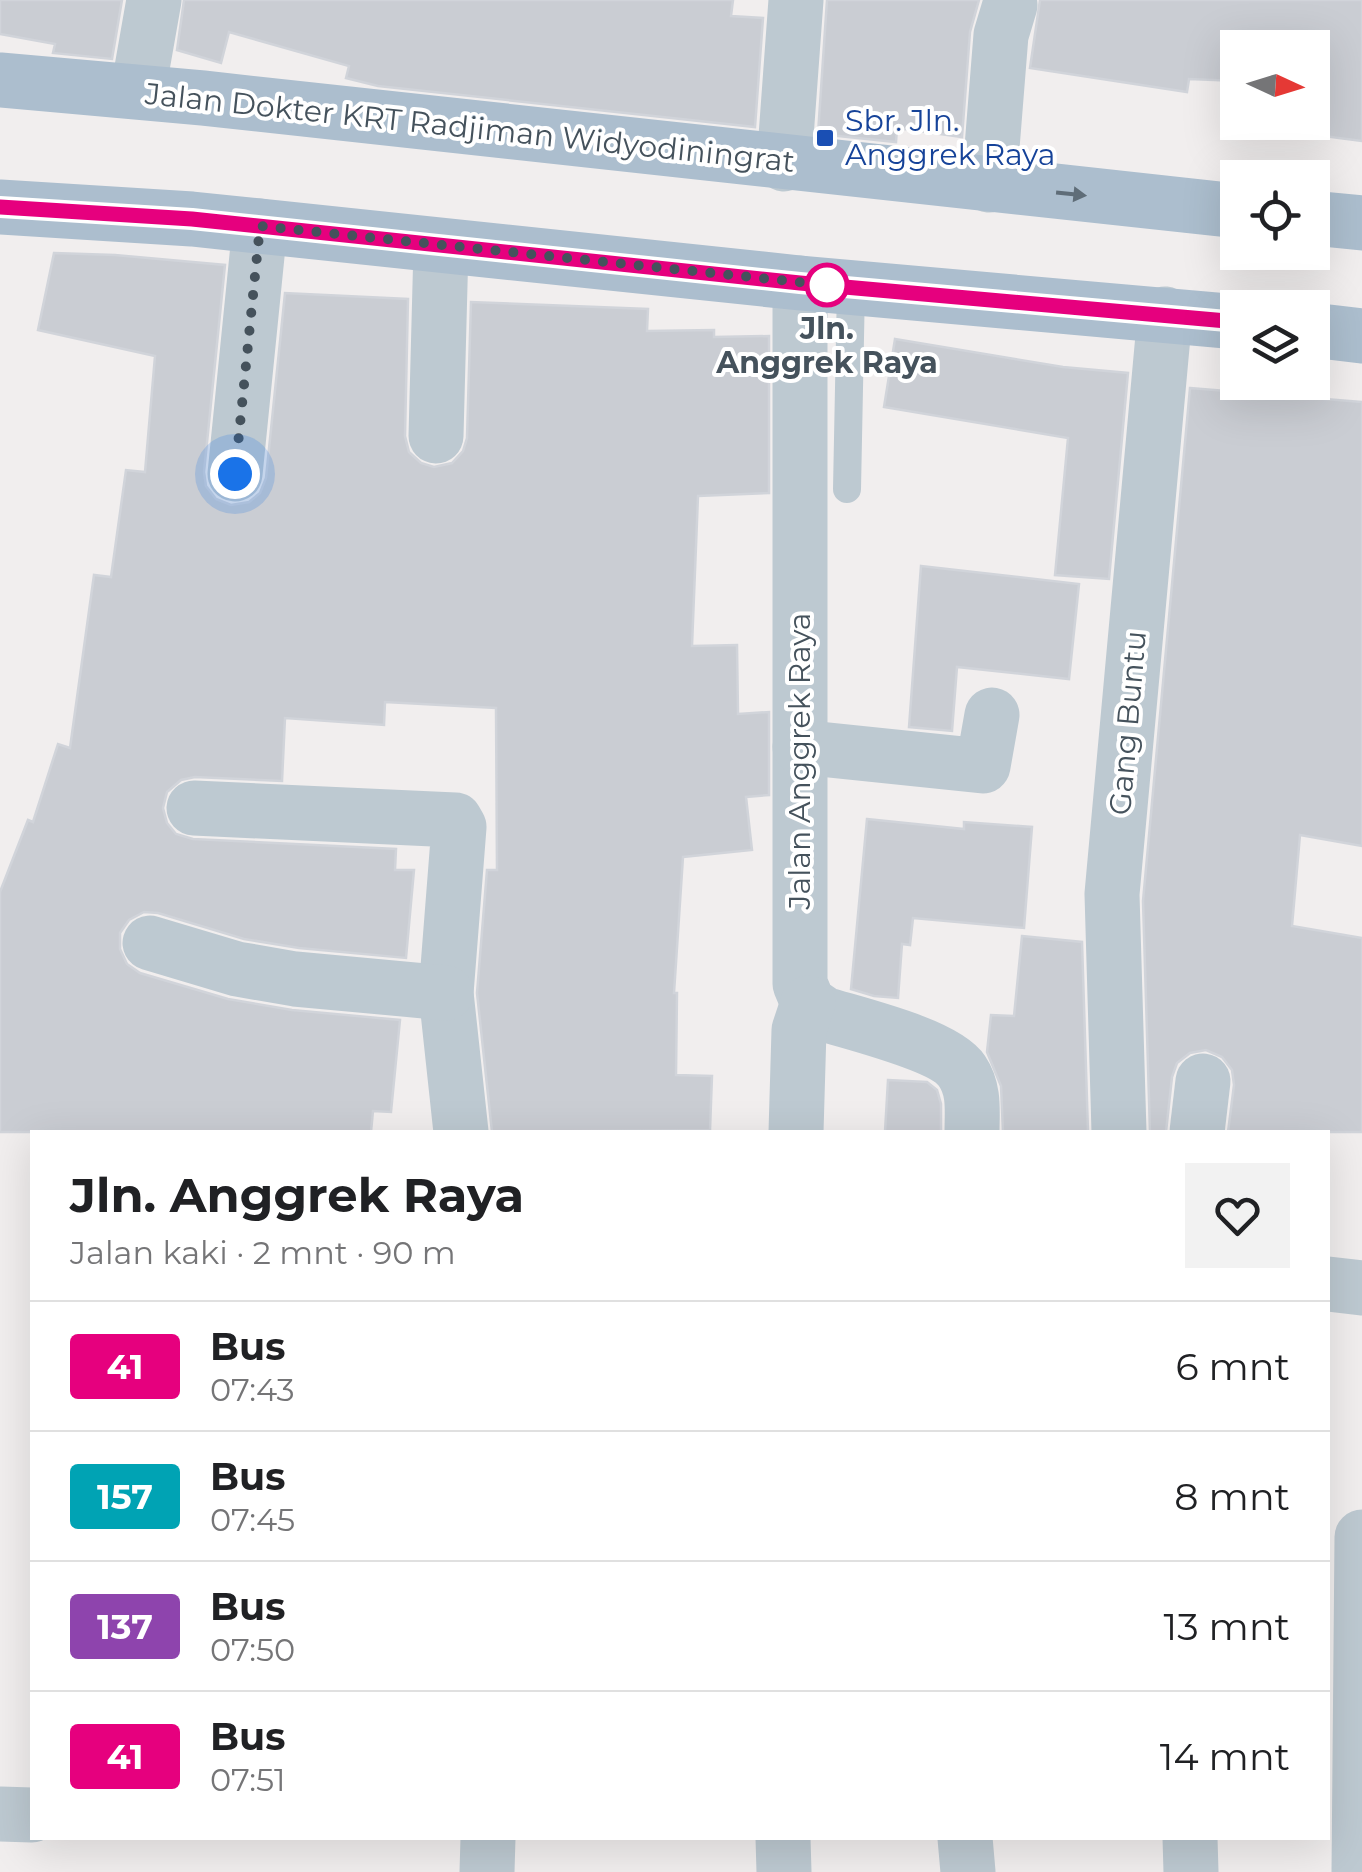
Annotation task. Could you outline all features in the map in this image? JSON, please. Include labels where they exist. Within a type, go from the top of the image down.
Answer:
[{"type":"main road","name":"Jalan Dokter KRT Radjiman Widyodiningrat","points":[[0,80],[138,91],[1220,209]]},
{"type":"main road","points":[[0,207],[260,226],[825,285],[1220,320]]},
{"type":"main road","points":[[1330,220],[1362,223]]},
{"type":"main road","points":[[1330,332],[1362,336]]},
{"type":"street","points":[[138,91],[154,0]]},
{"type":"street","points":[[784,164],[796,0]]},
{"type":"street","points":[[988,186],[1001,35],[1010,5]]},
{"type":"street","points":[[235,474],[260,226]]},
{"type":"street","points":[[436,436],[441,247]]},
{"type":"street","name":"Jalan Anggrek Raya","points":[[808,1003],[800,984],[800,746],[825,285]]},
{"type":"street","name":"Gang Buntu","points":[[1119,1130],[1112,894],[1165,314]]},
{"type":"street","points":[[800,746],[982,766],[992,715]]},
{"type":"street","points":[[194,808],[455,820],[459,831],[446,993],[461,1130]]},
{"type":"street","points":[[150,944],[215,964],[276,975],[446,993]]},
{"type":"street","points":[[796,1130],[799,1030],[808,1003],[824,1014],[938,1052],[961,1070],[973,1097],[972,1130]]},
{"type":"street","points":[[1330,1284],[1362,1288]]},
{"type":"street","points":[[1359,1872],[1362,1537]]},
{"type":"street","points":[[0,1814],[30,1815]]},
{"type":"street","points":[[487,1872],[488,1840]]},
{"type":"street","points":[[783,1840],[784,1872]]},
{"type":"street","points":[[965,1840],[968,1872]]},
{"type":"street","points":[[1190,1840],[1191,1872]]},
{"type":"lane","points":[[825,285],[847,489]]},
{"type":"building","points":[[0,0],[122,0],[112,59],[53,53],[55,44],[0,34]]},
{"type":"building","points":[[184,0],[733,0],[731,16],[763,18],[755,127],[378,86],[346,78],[349,66],[229,32],[221,63],[177,50]]},
{"type":"building","points":[[827,0],[979,0],[970,32],[962,137],[897,128],[896,142],[818,134]]},
{"type":"building","points":[[1040,0],[1362,0],[1362,141],[1330,137],[1330,30],[1220,30],[1220,80],[1189,79],[1187,92],[1030,68]]},
{"type":"building","points":[[54,253],[225,265],[204,472],[206,486],[216,499],[231,505],[249,502],[260,493],[266,478],[285,293],[408,299],[405,436],[409,452],[421,463],[434,467],[452,463],[463,451],[467,438],[471,302],[648,309],[647,331],[714,330],[714,337],[769,336],[769,493],[698,496],[692,646],[737,645],[738,714],[769,712],[769,795],[746,797],[752,850],[683,857],[674,993],[676,1075],[712,1076],[710,1130],[492,1130],[477,993],[487,870],[497,870],[496,708],[385,702],[384,725],[285,718],[282,781],[195,777],[181,780],[167,792],[163,808],[167,823],[176,834],[193,839],[396,849],[395,870],[414,870],[406,958],[244,939],[144,912],[129,920],[120,933],[120,949],[127,964],[140,973],[228,999],[292,1010],[400,1020],[391,1112],[373,1111],[371,1130],[0,1132],[0,892],[28,820],[33,822],[58,744],[70,748],[94,575],[111,577],[126,470],[145,472],[155,356],[38,330]]},
{"type":"building","points":[[895,339],[1063,367],[1128,373],[1109,579],[1055,575],[1068,438],[884,407]]},
{"type":"building","points":[[1190,388],[1220,390],[1220,400],[1362,402],[1362,846],[1300,835],[1292,926],[1362,938],[1362,1132],[1228,1130],[1232,1070],[1222,1057],[1206,1050],[1190,1053],[1177,1063],[1166,1130],[1150,1130],[1143,901]]},
{"type":"building","points":[[921,566],[1079,584],[1069,679],[957,667],[952,731],[909,727]]},
{"type":"building","points":[[867,819],[964,829],[964,822],[1032,827],[1024,928],[913,918],[910,945],[902,944],[898,998],[851,989]]},
{"type":"building","points":[[1022,936],[1082,942],[1088,1130],[1003,1130],[1001,1086],[987,1052],[991,1015],[1014,1016]]},
{"type":"building","points":[[888,1080],[927,1082],[937,1090],[941,1130],[885,1130]]},
{"type":"bus line","name":"41","points":[[0,207],[192,219],[800,283],[1220,320]]},
{"type":"place","name":"Sbr. Jln. Anggrek Raya","points":[[825,138]]},
{"type":"place","name":"Jln. Anggrek Raya","points":[[827,285]]},
{"type":"route","points":[[235,474],[260,226],[827,285]]}]
